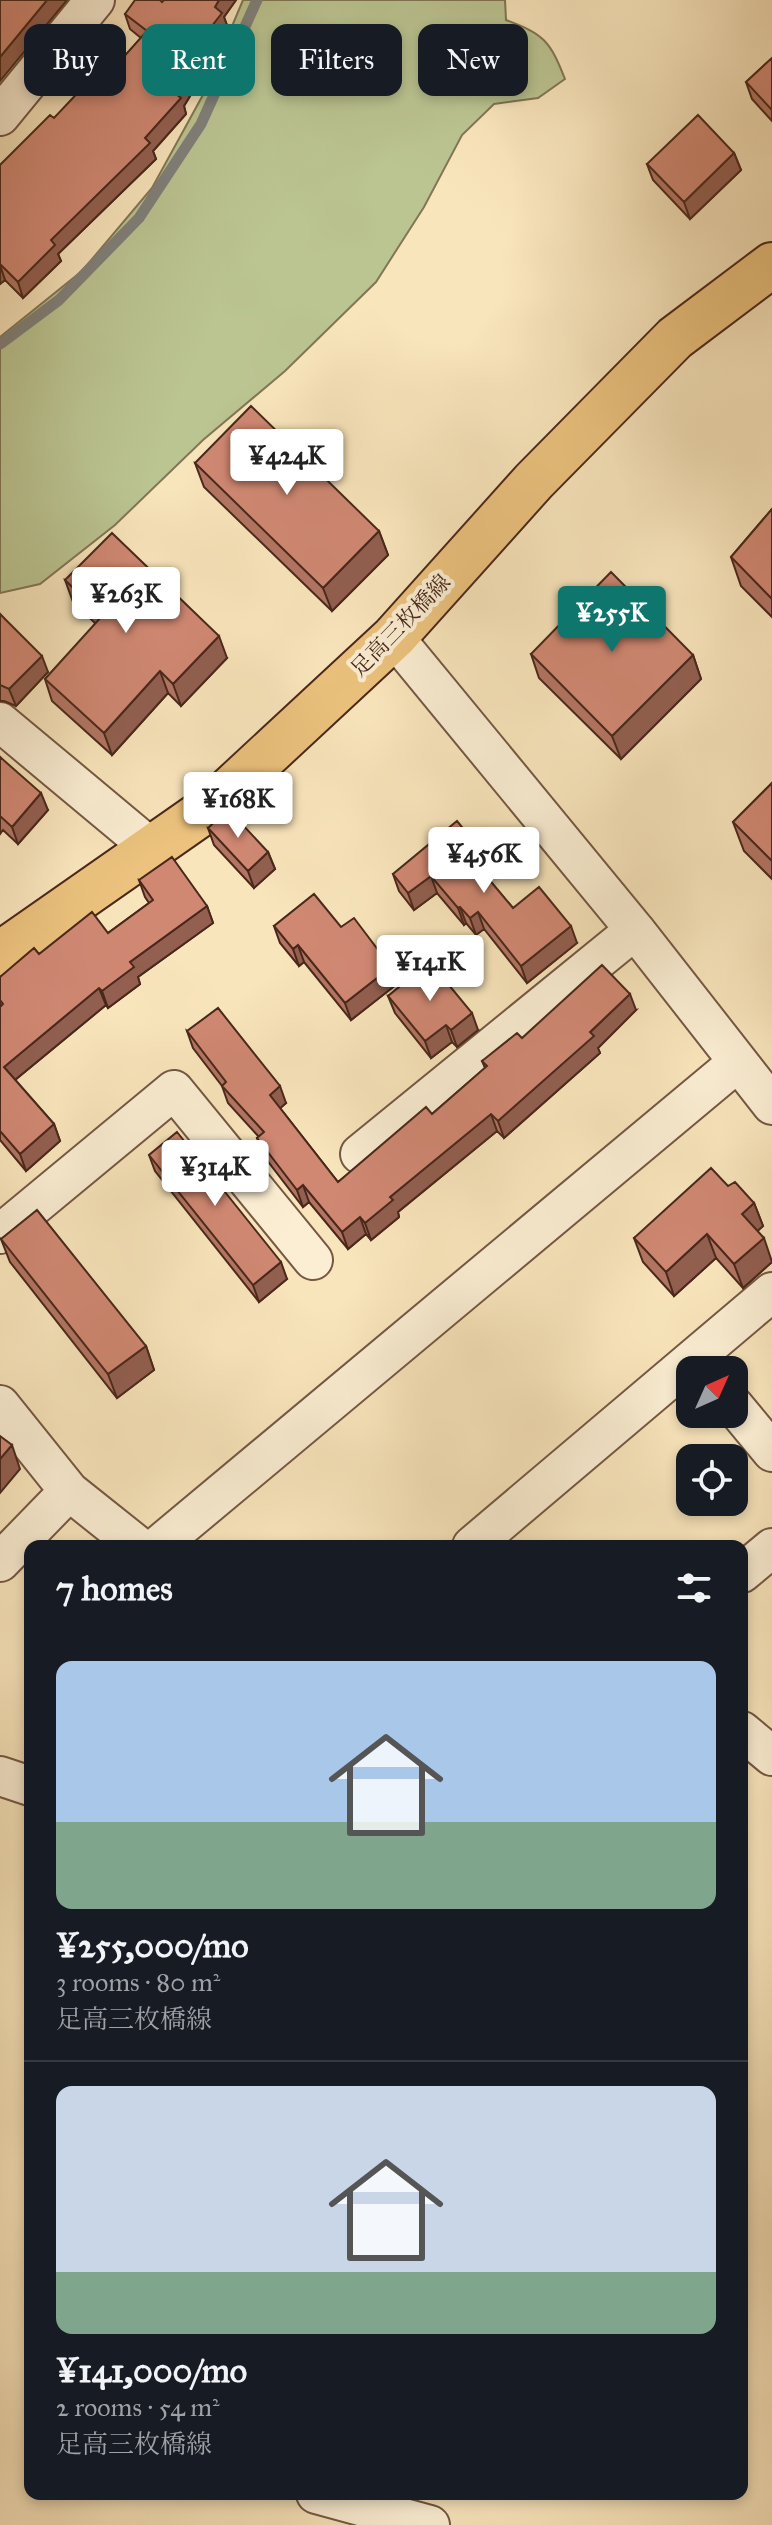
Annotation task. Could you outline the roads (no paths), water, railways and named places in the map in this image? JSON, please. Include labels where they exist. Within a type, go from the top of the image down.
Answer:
[{"type":"main road","name":"足高三枚橋線","points":[[0,954],[212,806],[394,637],[534,481],[675,338],[772,265]]},
{"type":"street","points":[[0,116],[95,0]]},
{"type":"street","points":[[394,637],[635,930],[772,1105]]},
{"type":"street","points":[[0,722],[151,848]]},
{"type":"street","points":[[360,1154],[635,930]]},
{"type":"street","points":[[165,1540],[738,1062]]},
{"type":"street","points":[[0,1234],[174,1090],[313,1260]]},
{"type":"street","points":[[708,1356],[772,1292]]},
{"type":"street","points":[[480,1540],[676,1383]]},
{"type":"street","points":[[0,1405],[69,1491],[130,1540]]},
{"type":"street","points":[[748,1423],[772,1452]]},
{"type":"street","points":[[0,1562],[69,1491]]},
{"type":"street","points":[[748,1568],[772,1548]]},
{"type":"street","points":[[748,1736],[772,1756]]},
{"type":"street","points":[[0,1776],[24,1784]]},
{"type":"street","points":[[338,2500],[430,2525]]},
{"type":"waterway","points":[[0,344],[59,300],[139,218],[201,124],[257,0]]}]
